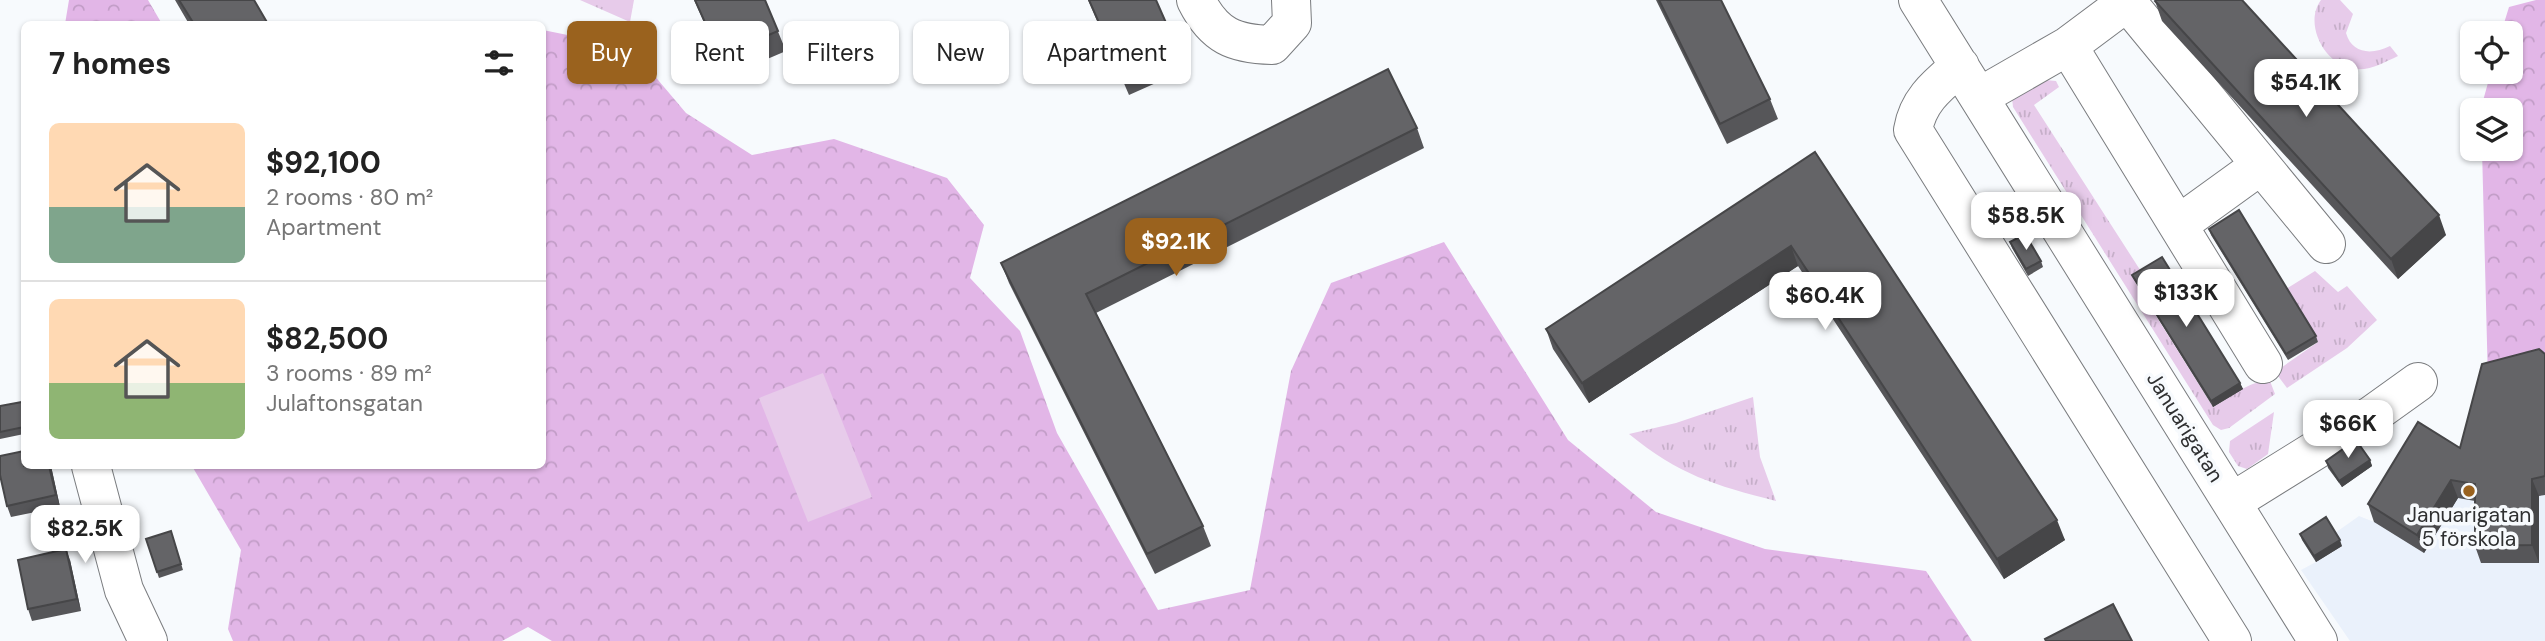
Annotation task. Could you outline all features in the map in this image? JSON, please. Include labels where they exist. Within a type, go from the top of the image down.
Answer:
[{"type":"street","points":[[1196,0],[1224,36],[1244,44],[1272,45],[1292,23],[1291,0]]},
{"type":"street","name":"Januarigatan","points":[[1918,0],[2318,641]]},
{"type":"street","points":[[2232,641],[1913,130],[1916,113],[1932,90],[1970,81],[2068,46],[2127,2],[2326,244]]},
{"type":"street","points":[[2068,46],[2263,364]]},
{"type":"street","points":[[2178,225],[2261,165]]},
{"type":"street","points":[[2232,502],[2372,415],[2418,383]]},
{"type":"street","points":[[92,469],[124,590],[148,641]]},
{"type":"shaded area","name":"Januarigatan 5 förskola","points":[[2545,364],[2545,641],[2350,641],[2301,570],[2316,562],[2302,540],[2328,524],[2335,533],[2359,516],[2374,522],[2466,465]]},
{"type":"green space","points":[[69,0],[148,0],[160,21],[66,21]]},
{"type":"green space","points":[[580,0],[634,0],[630,21]]},
{"type":"green space","points":[[2321,0],[2340,0],[2353,14],[2346,33],[2358,49],[2376,51],[2390,46],[2398,56],[2366,69],[2344,66],[2334,60],[2326,52],[2316,32],[2314,20]]},
{"type":"green space","points":[[2545,0],[2545,364],[2488,382],[2482,161],[2523,161],[2523,98],[2484,98],[2488,84],[2523,84],[2523,21],[2505,21],[2509,7]]},
{"type":"green space","points":[[546,31],[567,35],[567,84],[657,84],[657,79],[686,113],[752,155],[834,139],[947,178],[984,225],[970,278],[1020,331],[1057,433],[1158,610],[1250,590],[1291,371],[1331,283],[1444,242],[1568,440],[1656,512],[1765,549],[1926,571],[1972,641],[552,641],[528,627],[502,641],[233,641],[228,629],[241,550],[194,469],[546,469]]},
{"type":"green space","points":[[2045,80],[2056,81],[2059,87],[2034,105],[2144,276],[2135,282],[2213,407],[2247,386],[2270,381],[2275,394],[2229,428],[2221,430],[2213,425],[2013,107],[2012,98]]},
{"type":"green space","points":[[2315,271],[2338,292],[2347,286],[2377,320],[2347,348],[2287,388],[2275,372],[2318,342],[2286,289]]},
{"type":"green space","points":[[823,373],[872,497],[808,522],[759,398]]},
{"type":"green space","points":[[1753,397],[1760,457],[1776,501],[1698,477],[1664,460],[1629,434],[1676,423]]},
{"type":"green space","points":[[2274,412],[2268,454],[2247,469],[2238,466],[2229,452],[2230,441]]},
{"type":"building","points":[[179,0],[254,0],[266,21],[192,21]]},
{"type":"building","points":[[695,0],[765,0],[778,31],[769,35],[769,21],[704,21]]},
{"type":"building","points":[[1089,0],[1156,0],[1165,21],[1098,21]]},
{"type":"building","points":[[1659,0],[1721,0],[1770,99],[1720,124]]},
{"type":"building","points":[[2156,0],[2242,0],[2439,215],[2391,259]]},
{"type":"building","points":[[1388,69],[1417,128],[1086,294],[1203,526],[1147,554],[1001,263]]},
{"type":"building","points":[[1815,152],[2057,520],[1997,559],[1791,246],[1582,383],[1546,329]]},
{"type":"building","points":[[2239,210],[2316,336],[2286,354],[2209,229]]},
{"type":"building","points":[[2025,234],[2041,261],[2026,269],[2010,242]]},
{"type":"building","points":[[2162,257],[2240,383],[2211,401],[2132,275]]},
{"type":"building","points":[[2539,349],[2545,354],[2545,476],[2532,479],[2532,545],[2475,546],[2475,484],[2451,480],[2417,535],[2368,504],[2418,422],[2460,448],[2482,364]]},
{"type":"building","points":[[21,402],[21,428],[0,432],[0,406]]},
{"type":"building","points":[[2356,440],[2370,460],[2339,481],[2326,461]]},
{"type":"building","points":[[21,452],[21,469],[50,469],[56,495],[7,506],[0,475],[0,456]]},
{"type":"building","points":[[2326,517],[2340,540],[2314,556],[2300,534]]},
{"type":"building","points":[[171,531],[181,564],[157,572],[146,539]]},
{"type":"building","points":[[66,549],[77,599],[28,609],[18,560]]},
{"type":"building","points":[[2113,604],[2132,641],[2046,641],[2045,639]]},
{"type":"place","name":"Januarigatan 5 förskola","points":[[2469,491]]}]
